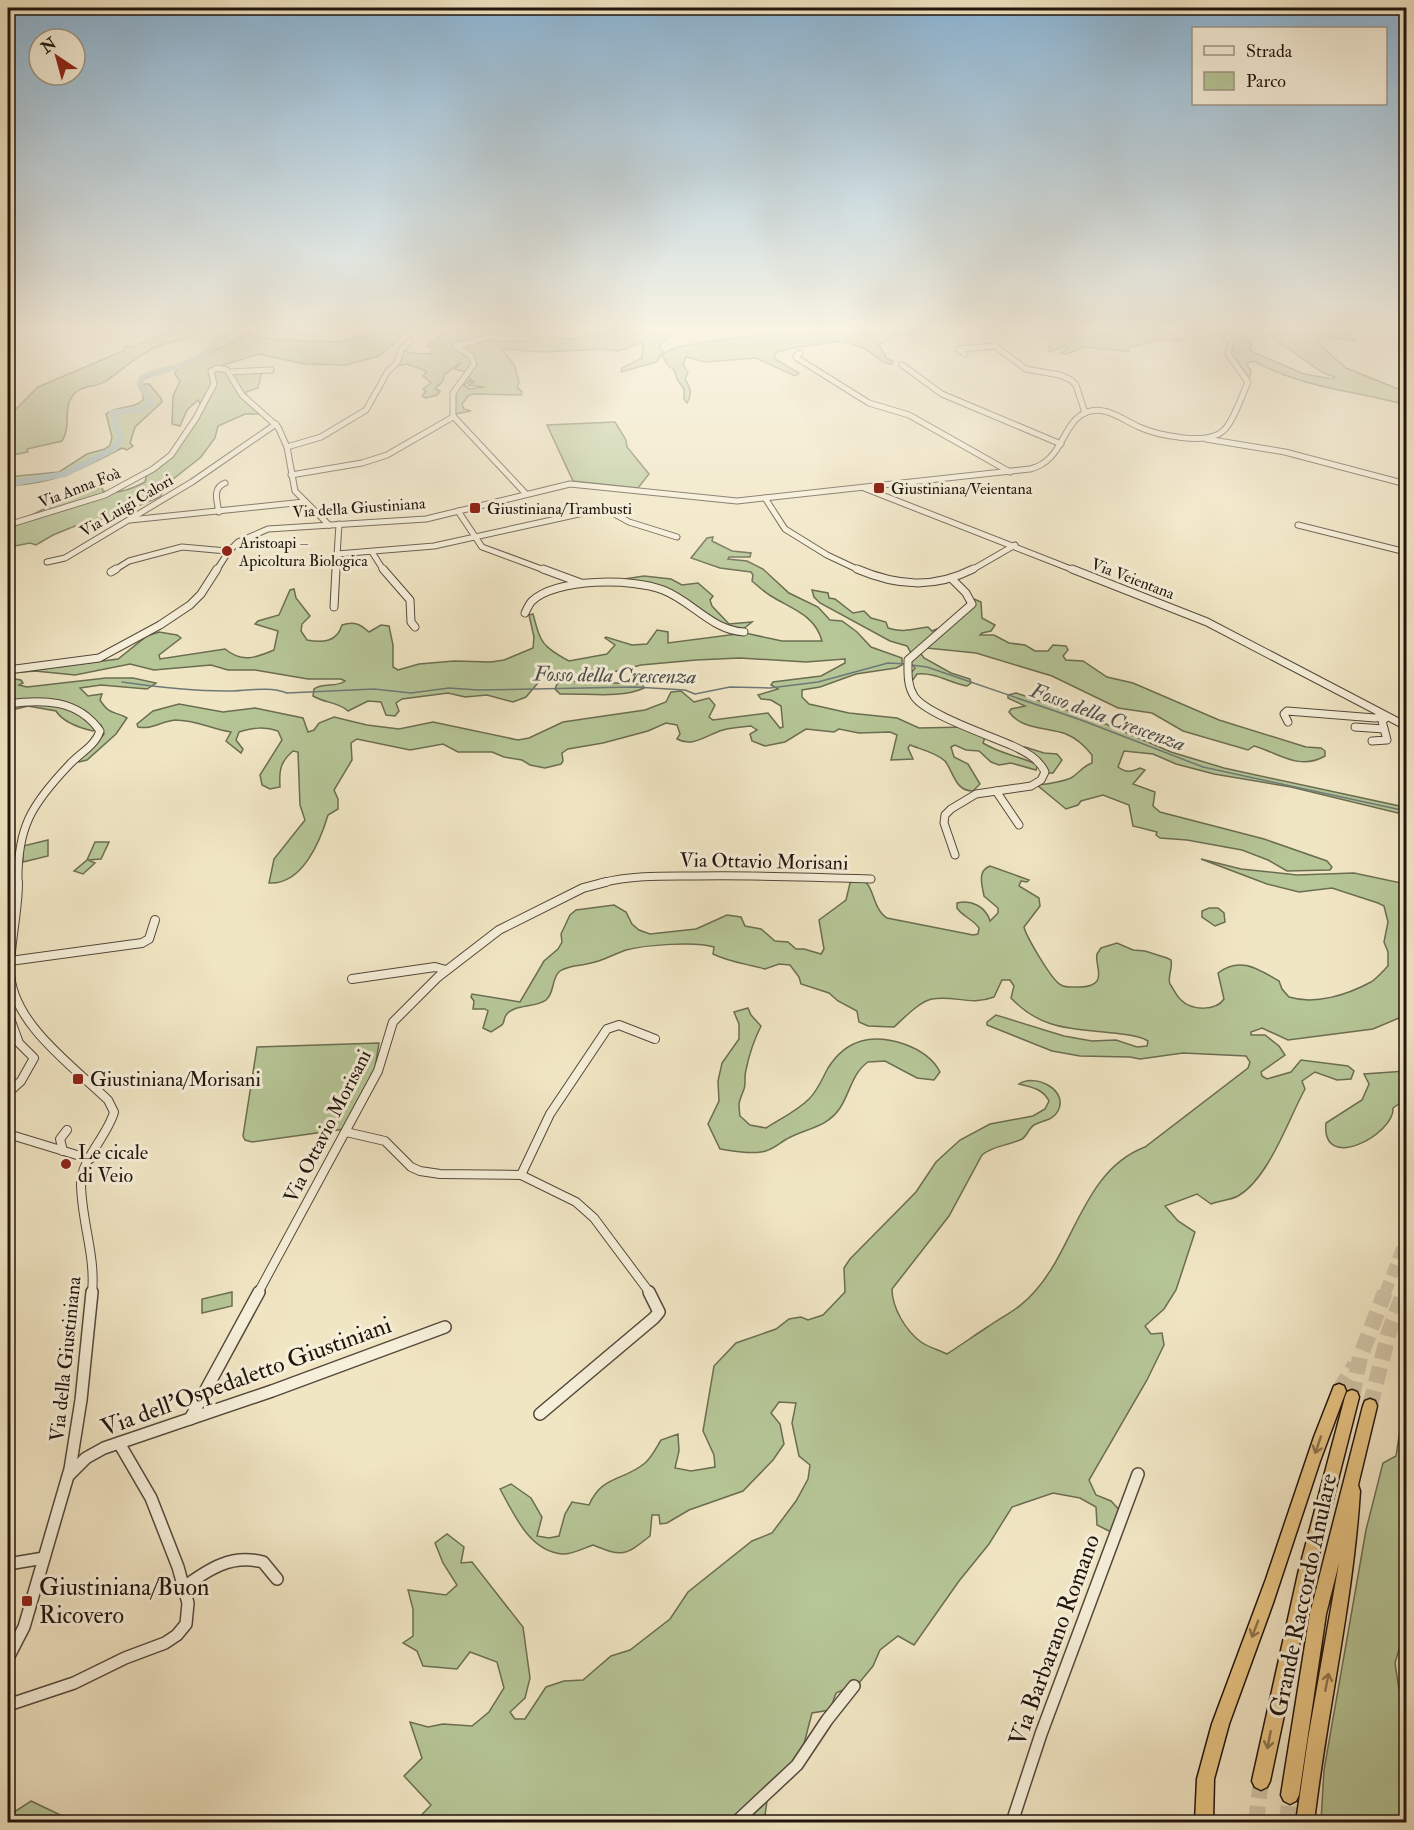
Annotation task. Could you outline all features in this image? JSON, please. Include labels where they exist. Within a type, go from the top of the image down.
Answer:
[{"type":"highway","name":"Grande Raccordo Anulare","points":[[1204,1822],[1206,1775],[1233,1685],[1273,1581],[1326,1421],[1346,1394],[1261,1781]]},
{"type":"highway","name":"Grande Raccordo Anulare","points":[[1290,1795],[1318,1614],[1370,1406]]},
{"type":"highway","points":[[1305,1822],[1311,1766],[1342,1602],[1352,1527],[1354,1466]]},
{"type":"street","name":"Via Anna Foà","points":[[8,525],[105,495],[153,469],[171,455],[197,416]]},
{"type":"street","points":[[267,416],[276,424],[287,447],[295,491],[329,525]]},
{"type":"street","points":[[287,447],[321,437],[355,416]]},
{"type":"street","points":[[911,416],[1010,472]]},
{"type":"street","points":[[995,416],[1061,444]]},
{"type":"street","name":"Via della Giustiniana","points":[[8,670],[91,660],[118,649],[192,603],[227,551],[240,540],[263,530],[421,519],[526,494],[580,484],[729,501],[1010,472],[1043,465],[1081,416]]},
{"type":"street","points":[[1120,416],[1149,430],[1186,438],[1205,438],[1285,452],[1407,484]]},
{"type":"street","points":[[1205,438],[1218,435],[1225,430],[1232,416]]},
{"type":"street","points":[[291,475],[362,463],[388,454],[453,417],[526,494]]},
{"type":"street","name":"Via Luigi Calori","points":[[47,562],[65,558],[192,482],[276,424]]},
{"type":"street","points":[[219,512],[216,492],[220,485],[225,483]]},
{"type":"street","name":"Via Veientana","points":[[865,488],[1217,626],[1407,726]]},
{"type":"street","points":[[765,498],[791,533],[872,575],[891,582],[912,585],[933,584],[952,579],[1014,545]]},
{"type":"street","points":[[128,520],[304,502]]},
{"type":"street","points":[[337,554],[434,546],[600,510],[612,512],[629,522],[677,537]]},
{"type":"street","points":[[458,511],[474,537],[484,548],[580,584]]},
{"type":"street","points":[[334,607],[339,524]]},
{"type":"street","points":[[1298,525],[1407,552]]},
{"type":"street","points":[[111,572],[129,561],[182,548],[227,551]]},
{"type":"street","points":[[372,552],[386,573],[410,600],[411,622],[415,627]]},
{"type":"street","points":[[952,579],[966,593],[971,600],[971,605],[908,660],[907,669],[914,698],[922,706],[1003,741],[1034,758],[1044,768],[1043,777],[1034,784],[976,794],[945,815],[946,833],[955,855]]},
{"type":"street","points":[[525,614],[530,603],[543,594],[580,584],[650,584],[682,598],[719,627],[736,633],[744,632]]},
{"type":"street","name":"Via della Giustiniana","points":[[8,704],[36,700],[53,702],[90,718],[100,732],[97,740],[73,761],[41,798],[23,828],[17,849],[18,908],[10,961],[11,987],[18,1007],[28,1023],[108,1100],[113,1108],[111,1124],[82,1175],[81,1186],[92,1256],[92,1297],[81,1400],[68,1476],[24,1627],[8,1658]]},
{"type":"street","points":[[1288,722],[1285,712],[1375,718],[1386,716]]},
{"type":"street","points":[[1372,741],[1387,740],[1382,721],[1386,716]]},
{"type":"street","points":[[1355,727],[1384,729]]},
{"type":"street","points":[[996,790],[1019,825]]},
{"type":"street","name":"Via Ottavio Morisani","points":[[190,1419],[378,1071],[393,1022],[446,969],[488,937],[511,923],[576,891],[609,881],[662,876],[731,875],[871,879]]},
{"type":"street","points":[[10,961],[142,943],[149,939],[155,920]]},
{"type":"street","points":[[352,979],[435,967],[446,969]]},
{"type":"street","points":[[8,1013],[19,1043],[34,1058],[21,1081],[8,1093]]},
{"type":"street","points":[[521,1175],[550,1114],[608,1029],[619,1025],[655,1039]]},
{"type":"street","points":[[63,1151],[60,1139],[67,1130]]},
{"type":"street","points":[[346,1132],[385,1141],[411,1167],[424,1172],[521,1175],[576,1202],[589,1213],[654,1299],[659,1312],[540,1414]]},
{"type":"street","points":[[8,1134],[90,1159]]},
{"type":"street","name":"Via dell'Ospedaletto Giustiniani","points":[[68,1476],[91,1454],[445,1327]]},
{"type":"street","points":[[8,1705],[66,1686],[125,1658],[171,1640],[181,1632],[187,1621],[188,1608],[184,1587],[151,1498],[119,1443]]},
{"type":"street","name":"Via Barbarano Romano","points":[[1012,1822],[1041,1734],[1138,1474]]},
{"type":"street","points":[[8,1564],[44,1558]]},
{"type":"street","points":[[184,1587],[216,1564],[235,1559],[263,1562],[277,1578]]},
{"type":"street","points":[[736,1822],[797,1765],[827,1720],[854,1686]]},
{"type":"green space","points":[[8,416],[67,416],[62,441],[8,456],[11,451],[8,451]]},
{"type":"green space","points":[[107,416],[146,416],[135,427],[130,443],[133,446],[127,450],[122,448],[80,469],[54,478],[8,486],[8,477],[59,472],[87,454],[105,449],[110,445],[112,437]]},
{"type":"green space","points":[[172,416],[184,416],[180,426],[172,424]]},
{"type":"green space","points":[[194,416],[240,416],[218,426],[215,438],[201,457],[167,484],[160,497],[111,517],[75,526],[36,545],[30,543],[15,546],[8,542],[8,525],[87,487],[94,490],[102,487],[103,491],[114,492],[124,491],[145,482],[147,474],[169,458]]},
{"type":"green space","points":[[615,422],[626,440],[627,447],[649,474],[638,488],[573,481],[547,425]]},
{"type":"green space","points":[[713,537],[712,541],[732,551],[751,553],[750,557],[729,557],[728,559],[747,561],[763,569],[789,593],[818,607],[830,620],[842,621],[857,632],[871,647],[902,658],[902,665],[896,668],[856,674],[820,687],[802,690],[802,697],[809,704],[849,713],[897,718],[919,728],[966,727],[985,737],[983,743],[990,747],[1038,765],[1036,770],[1011,763],[999,765],[991,762],[979,751],[966,750],[955,745],[951,747],[954,757],[968,764],[980,784],[973,791],[967,790],[959,785],[945,761],[928,751],[910,745],[908,748],[913,759],[891,760],[897,735],[890,732],[859,733],[839,729],[834,732],[806,729],[785,742],[765,746],[752,741],[750,734],[757,730],[751,726],[726,729],[689,742],[677,739],[680,734],[677,725],[666,723],[648,731],[603,743],[568,749],[562,753],[561,764],[545,768],[492,752],[458,752],[443,744],[410,750],[357,739],[351,743],[352,760],[334,790],[338,799],[338,809],[328,815],[315,849],[308,860],[291,877],[281,882],[269,883],[274,859],[305,820],[300,805],[298,752],[293,751],[283,763],[280,771],[280,787],[270,789],[262,785],[260,775],[282,740],[278,731],[258,728],[239,732],[236,740],[243,749],[241,753],[226,741],[231,732],[197,723],[175,720],[148,727],[138,727],[137,724],[153,711],[179,704],[223,712],[255,708],[303,718],[308,732],[314,730],[319,723],[334,717],[367,725],[399,729],[433,722],[518,740],[529,738],[563,722],[645,710],[666,702],[671,692],[681,691],[694,702],[709,698],[715,705],[709,717],[713,720],[768,713],[780,728],[783,727],[781,706],[771,700],[761,699],[758,695],[778,689],[771,685],[773,682],[821,676],[845,663],[845,659],[806,662],[740,658],[641,665],[586,679],[542,678],[526,697],[513,702],[487,695],[465,697],[448,693],[402,699],[396,703],[399,711],[395,716],[386,715],[381,702],[368,701],[348,711],[313,696],[314,689],[345,681],[341,679],[308,679],[255,670],[228,670],[211,665],[154,670],[130,664],[75,675],[35,671],[12,673],[118,659],[147,636],[159,632],[177,635],[181,638],[159,655],[160,659],[225,649],[243,658],[261,655],[274,650],[278,631],[255,624],[279,615],[290,590],[294,589],[296,598],[310,616],[302,624],[301,631],[307,640],[329,640],[337,635],[342,625],[350,623],[357,624],[369,632],[381,625],[389,626],[393,645],[393,667],[398,670],[419,664],[504,660],[533,648],[534,637],[529,615],[533,614],[544,643],[553,652],[569,661],[607,654],[615,645],[606,637],[632,645],[647,644],[657,630],[668,632],[668,643],[745,633],[782,641],[822,641],[819,632],[808,619],[763,591],[752,581],[751,572],[720,568],[691,558],[707,538]]},
{"type":"green space","points":[[644,576],[671,579],[682,585],[698,583],[713,596],[710,600],[712,606],[729,624],[752,622],[742,630],[720,626],[689,601],[656,585],[646,582],[611,581]]},
{"type":"green space","points":[[812,590],[828,593],[829,598],[835,599],[853,613],[864,611],[871,618],[886,622],[888,628],[903,630],[928,627],[932,631],[937,629],[939,631],[911,653],[907,646],[890,641],[820,603],[814,597]]},
{"type":"green space","points":[[974,599],[981,602],[982,618],[995,625],[991,631],[980,635],[994,635],[1009,643],[1025,645],[1035,651],[1048,651],[1053,645],[1066,646],[1068,650],[1063,656],[1066,660],[1083,661],[1107,677],[1133,683],[1219,720],[1306,747],[1321,748],[1325,751],[1325,756],[1306,762],[1289,759],[1254,746],[1248,750],[1183,731],[1152,713],[1118,708],[1052,676],[976,653],[926,648],[972,605]]},
{"type":"green space","points":[[924,649],[921,654],[924,658],[951,673],[970,679],[971,683],[967,686],[924,674],[917,674],[912,681],[910,674],[915,668],[909,662]]},
{"type":"green space","points":[[8,678],[21,680],[23,683],[19,685],[27,687],[106,678],[133,678],[156,683],[147,689],[101,685],[80,688],[88,696],[102,694],[100,700],[107,709],[127,718],[116,734],[87,760],[79,762],[77,760],[104,734],[101,725],[93,731],[88,730],[67,721],[56,711],[28,706],[8,711]]},
{"type":"green space","points":[[564,681],[642,684],[644,688],[614,694],[560,694],[555,689],[557,684]]},
{"type":"green space","points":[[1016,693],[1099,721],[1171,752],[1224,768],[1404,807],[1406,813],[1402,814],[1291,787],[1214,774],[1176,764],[1153,754],[1124,751],[1118,767],[1126,771],[1140,768],[1145,770],[1133,784],[1155,792],[1153,806],[1160,812],[1264,839],[1327,861],[1332,867],[1330,870],[1287,871],[1268,860],[1242,850],[1187,840],[1160,838],[1156,835],[1157,832],[1133,826],[1129,805],[1103,795],[1081,801],[1078,805],[1066,809],[1037,785],[1071,778],[1092,763],[1092,755],[1070,736],[1027,725],[1014,718],[1009,712],[1011,709],[1025,706],[1008,698],[1008,695]]},
{"type":"green space","points":[[1020,747],[1057,754],[1062,760],[1053,773],[1049,773]]},
{"type":"green space","points":[[48,840],[48,856],[23,862],[23,846]]},
{"type":"green space","points":[[95,842],[109,842],[101,859],[88,860],[95,863],[83,874],[74,871],[87,860]]},
{"type":"green space","points":[[1201,859],[1241,869],[1297,875],[1354,873],[1406,884],[1406,1015],[1373,1029],[1288,1040],[1262,1028],[1251,1032],[1251,1035],[1265,1035],[1279,1046],[1285,1055],[1261,1072],[1262,1076],[1267,1079],[1291,1072],[1301,1060],[1348,1066],[1354,1071],[1351,1079],[1337,1080],[1315,1072],[1302,1081],[1305,1089],[1277,1147],[1259,1176],[1238,1196],[1211,1204],[1197,1194],[1165,1206],[1178,1221],[1195,1232],[1176,1290],[1164,1309],[1145,1326],[1151,1334],[1162,1333],[1164,1345],[1147,1380],[1089,1480],[1096,1495],[1111,1501],[1126,1517],[1115,1534],[1097,1525],[1096,1507],[1080,1498],[1053,1493],[1012,1507],[989,1544],[959,1581],[914,1645],[898,1636],[880,1650],[873,1666],[859,1683],[836,1693],[830,1710],[812,1713],[799,1763],[768,1794],[764,1822],[415,1822],[431,1805],[404,1776],[422,1758],[410,1722],[428,1727],[443,1724],[472,1726],[489,1712],[504,1688],[497,1662],[470,1652],[457,1669],[423,1666],[417,1651],[403,1643],[413,1636],[413,1609],[408,1590],[446,1595],[457,1585],[443,1563],[435,1543],[447,1534],[464,1547],[461,1563],[472,1562],[523,1627],[530,1678],[525,1698],[510,1712],[515,1719],[525,1719],[546,1687],[564,1681],[583,1680],[611,1656],[630,1650],[670,1619],[688,1592],[752,1541],[772,1533],[796,1501],[808,1479],[810,1465],[799,1456],[792,1423],[796,1403],[779,1402],[771,1413],[780,1424],[784,1444],[773,1460],[743,1491],[689,1510],[667,1523],[660,1524],[659,1515],[652,1515],[650,1536],[635,1548],[617,1553],[593,1545],[562,1554],[540,1546],[524,1530],[500,1489],[511,1484],[531,1498],[542,1517],[537,1536],[549,1538],[559,1536],[565,1514],[572,1502],[589,1505],[600,1488],[645,1463],[661,1440],[678,1434],[679,1451],[675,1468],[691,1471],[715,1467],[714,1455],[703,1431],[714,1366],[736,1343],[776,1329],[789,1319],[801,1317],[808,1320],[823,1315],[845,1292],[844,1268],[850,1259],[916,1192],[936,1162],[960,1140],[990,1124],[1033,1116],[1045,1109],[1049,1101],[1044,1094],[1019,1084],[1026,1081],[1041,1082],[1055,1090],[1059,1096],[1060,1103],[1056,1114],[1034,1125],[1022,1139],[991,1149],[982,1155],[949,1216],[892,1289],[894,1304],[910,1332],[924,1344],[947,1354],[1019,1306],[1036,1290],[1061,1252],[1094,1191],[1108,1173],[1124,1158],[1145,1147],[1248,1068],[1250,1062],[1246,1056],[1183,1053],[1140,1059],[1080,1056],[1052,1051],[987,1025],[987,1022],[996,1015],[1064,1036],[1092,1041],[1116,1040],[1137,1047],[1147,1046],[1148,1041],[1131,1035],[1062,1027],[1036,1018],[1011,998],[1014,986],[1010,980],[1002,980],[994,997],[986,1000],[940,998],[927,1000],[894,1027],[868,1026],[859,1022],[857,1011],[838,1001],[829,993],[801,984],[790,965],[779,964],[765,969],[725,959],[713,954],[714,947],[695,944],[634,948],[595,962],[564,969],[557,974],[551,993],[546,1000],[512,1010],[505,1017],[502,1025],[491,1032],[483,1028],[488,1011],[473,1009],[472,994],[520,1002],[544,961],[558,949],[562,942],[561,934],[570,915],[576,910],[614,905],[626,912],[632,924],[639,930],[650,934],[696,929],[727,915],[741,917],[745,926],[761,929],[775,941],[788,942],[796,949],[821,954],[824,949],[819,920],[846,900],[850,883],[859,881],[869,886],[877,906],[887,918],[973,935],[978,934],[979,928],[959,911],[957,903],[968,902],[977,905],[990,921],[998,913],[998,908],[984,896],[982,887],[983,871],[990,866],[1029,880],[1021,881],[1019,886],[1039,898],[1040,906],[1024,927],[1046,967],[1057,982],[1065,987],[1084,987],[1095,983],[1099,975],[1097,954],[1101,948],[1117,943],[1133,950],[1145,951],[1171,960],[1170,984],[1181,1000],[1197,1008],[1215,1006],[1224,999],[1218,973],[1234,965],[1249,966],[1279,981],[1289,997],[1309,1000],[1341,995],[1362,987],[1388,966],[1388,952],[1384,942],[1388,922],[1384,906],[1332,888],[1299,892],[1267,884]]},
{"type":"green space","points":[[1218,908],[1224,913],[1225,922],[1215,926],[1202,917],[1202,911]]},
{"type":"green space","points":[[748,1008],[761,1026],[745,1072],[745,1087],[739,1105],[740,1116],[750,1125],[766,1128],[799,1107],[815,1092],[835,1058],[844,1050],[862,1041],[882,1039],[909,1046],[929,1058],[940,1072],[934,1080],[917,1078],[885,1061],[868,1062],[858,1072],[840,1108],[828,1120],[765,1151],[756,1153],[720,1149],[708,1124],[719,1101],[718,1081],[722,1063],[739,1039],[739,1024],[734,1012]]},
{"type":"green space","points":[[379,1043],[375,1068],[345,1129],[252,1142],[245,1140],[243,1136],[257,1047]]},
{"type":"green space","points":[[1406,1071],[1406,1099],[1393,1108],[1383,1128],[1371,1138],[1358,1144],[1346,1148],[1335,1146],[1328,1138],[1326,1123],[1362,1100],[1369,1084],[1364,1074]]},
{"type":"green space","points":[[232,1292],[232,1306],[202,1313],[202,1299]]},
{"type":"green space","points":[[1406,1391],[1406,1626],[1395,1663],[1404,1723],[1406,1822],[1321,1822],[1324,1770],[1366,1530],[1383,1463],[1396,1456]]},
{"type":"green space","points":[[31,1801],[72,1822],[8,1822],[8,1816]]},
{"type":"waterway","points":[[8,484],[65,474],[115,448],[121,438],[115,426],[117,421],[114,416]]},
{"type":"waterway","name":"Fosso della Crescenza","points":[[122,682],[187,689],[226,691],[265,689],[287,693],[374,689],[411,693],[449,688],[478,690],[635,687],[685,690],[695,694],[730,687],[770,688],[818,682],[888,663],[907,664]]},
{"type":"waterway","name":"Fosso della Crescenza","points":[[911,665],[927,667],[1081,720],[1203,767],[1406,811]]},
{"type":"tunnel","points":[[1385,1293],[1406,1238]]},
{"type":"tunnel","points":[[1404,1293],[1406,1288]]},
{"type":"tunnel","points":[[1352,1397],[1360,1357],[1385,1292]]},
{"type":"tunnel","points":[[1370,1406],[1389,1332],[1404,1292]]},
{"type":"tunnel","points":[[1339,1391],[1355,1365]]},
{"type":"tunnel","points":[[1256,1822],[1261,1781]]},
{"type":"tunnel","points":[[1287,1822],[1290,1795]]},
{"type":"place","name":"Giustiniana/Veientana","points":[[879,488]]},
{"type":"place","name":"Giustiniana/Trambusti","points":[[475,508]]},
{"type":"place","name":"Aristoapi – Apicoltura Biologica","points":[[227,551]]},
{"type":"place","name":"Giustiniana/Morisani","points":[[78,1079]]},
{"type":"place","name":"Le cicale di Veio","points":[[66,1164]]},
{"type":"place","name":"Giustiniana/Buon Ricovero","points":[[27,1601]]}]
